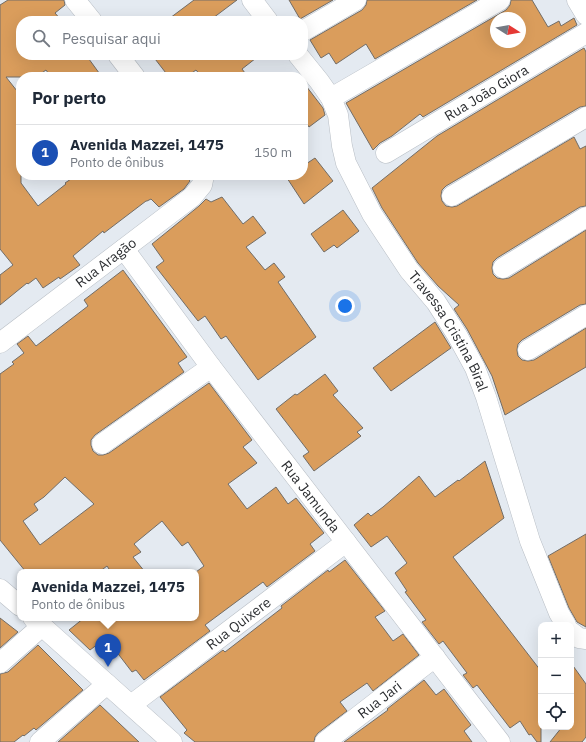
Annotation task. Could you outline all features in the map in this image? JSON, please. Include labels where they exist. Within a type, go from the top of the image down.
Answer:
[{"type":"street","points":[[75,0],[88,16]]},
{"type":"street","points":[[252,0],[264,16]]},
{"type":"street","points":[[308,28],[356,0]]},
{"type":"street","points":[[331,98],[500,0]]},
{"type":"street","points":[[577,0],[586,15]]},
{"type":"street","name":"Rua João Giora","points":[[386,153],[586,33]]},
{"type":"street","points":[[122,60],[131,72]]},
{"type":"street","name":"Travessa Cristina Biral","points":[[302,60],[320,81],[331,98],[338,115],[346,163],[372,214],[394,250],[436,302],[457,335],[475,368],[486,397],[530,541],[558,613],[564,622]]},
{"type":"street","points":[[452,196],[586,117]]},
{"type":"street","name":"Rua Aragão","points":[[0,343],[192,197],[202,185],[203,180]]},
{"type":"street","points":[[503,268],[586,217]]},
{"type":"street","name":"Rua Jamunda","points":[[124,250],[211,367],[500,742]]},
{"type":"street","points":[[528,350],[586,315]]},
{"type":"street","points":[[102,444],[211,367]]},
{"type":"street","name":"Rua Quixere","points":[[131,706],[346,542]]},
{"type":"street","points":[[0,589],[17,603]]},
{"type":"street","points":[[0,663],[38,622],[172,742]]},
{"type":"street","points":[[574,634],[579,638],[586,639]]},
{"type":"street","name":"Rua Jari","points":[[325,742],[435,657]]},
{"type":"street","points":[[40,742],[107,684]]},
{"type":"building","points":[[8,0],[64,0],[65,5],[55,13],[58,16],[16,16],[16,60],[90,60],[98,72],[47,72],[46,70],[43,72],[16,72],[16,77],[6,77],[16,90],[16,180],[21,180],[21,183],[38,206],[70,180],[190,181],[184,189],[159,207],[151,199],[146,201],[104,233],[103,231],[73,256],[80,265],[60,279],[59,277],[43,288],[36,278],[28,284],[27,283],[0,305],[0,275],[13,265],[0,249],[0,5]]},
{"type":"building","points":[[194,0],[237,0],[216,16],[173,16]]},
{"type":"building","points":[[289,0],[333,0],[305,16],[298,16]]},
{"type":"building","points":[[367,0],[477,0],[375,59],[366,44],[336,64],[329,53],[321,58],[310,40],[362,10],[366,5]]},
{"type":"building","points":[[511,0],[532,0],[548,27],[559,21],[561,26],[574,18],[577,25],[423,117],[420,114],[392,136],[380,143],[373,150],[346,103],[490,19],[490,48],[526,48],[526,12],[503,12],[510,5]]},
{"type":"building","points":[[584,48],[586,52],[586,106],[580,107],[446,186],[442,190],[442,201],[446,206],[457,206],[574,137],[580,149],[586,146],[586,206],[580,207],[497,258],[493,262],[492,268],[493,274],[497,278],[509,278],[586,230],[586,304],[580,305],[522,340],[518,344],[517,350],[518,356],[522,360],[534,360],[586,328],[586,367],[505,415],[492,376],[467,329],[454,309],[459,305],[438,286],[418,263],[382,208],[372,188],[437,136]]},
{"type":"building","points":[[156,60],[254,60],[242,69],[244,72],[198,72],[196,70],[193,72],[165,72]]},
{"type":"building","points":[[308,88],[323,108],[325,115],[309,127]]},
{"type":"building","points":[[315,158],[333,181],[304,204],[288,180],[308,180],[308,163]]},
{"type":"building","points":[[222,197],[243,224],[253,216],[266,233],[246,247],[265,270],[274,263],[285,277],[278,282],[316,337],[258,380],[226,336],[221,339],[205,316],[198,321],[156,267],[164,261],[152,244],[206,199],[211,202]]},
{"type":"building","points":[[343,210],[359,231],[337,248],[334,245],[324,252],[311,234]]},
{"type":"building","points":[[123,270],[187,357],[178,363],[184,372],[95,435],[91,440],[93,451],[98,455],[109,453],[209,383],[252,440],[243,447],[257,463],[228,484],[247,509],[276,487],[288,504],[296,498],[324,533],[310,544],[315,551],[267,587],[263,582],[205,625],[210,631],[144,680],[136,670],[132,672],[106,638],[90,650],[69,630],[80,621],[199,621],[199,570],[204,566],[188,542],[182,546],[162,521],[134,544],[141,552],[133,557],[143,569],[109,569],[107,566],[103,569],[24,569],[0,540],[0,374],[14,364],[12,362],[24,353],[17,344],[28,336],[36,346],[88,306],[84,300]],"holes":[[[65,477],[94,504],[40,545],[23,521],[38,510],[34,504],[44,497]]]},
{"type":"building","points":[[435,322],[451,348],[391,391],[373,368]]},
{"type":"building","points":[[325,374],[338,391],[333,395],[363,428],[357,432],[361,436],[314,471],[303,456],[309,452],[276,409]]},
{"type":"building","points":[[485,461],[504,518],[453,557],[538,667],[538,730],[541,730],[541,742],[537,742],[531,734],[529,735],[520,721],[510,728],[477,685],[473,688],[463,675],[467,673],[443,641],[439,644],[422,622],[426,620],[405,592],[407,591],[395,573],[407,563],[387,536],[371,547],[354,525],[368,513],[371,516],[383,507],[419,476],[435,497],[458,480],[459,481]]},
{"type":"building","points":[[586,534],[586,627],[577,622],[569,608],[548,556]]},
{"type":"building","points":[[345,560],[385,611],[375,617],[393,641],[403,634],[419,655],[373,691],[367,683],[340,702],[347,711],[318,733],[314,742],[195,742],[184,733],[187,730],[160,697],[223,650],[225,652],[282,608],[281,606],[328,570],[329,572]]},
{"type":"building","points":[[0,618],[18,632],[0,648]]},
{"type":"building","points":[[38,645],[83,690],[36,730],[34,728],[14,742],[0,742],[0,674],[8,672]]},
{"type":"building","points":[[574,667],[586,684],[586,737],[582,742],[550,742],[560,730],[574,730]]},
{"type":"building","points":[[424,680],[436,695],[444,689],[471,725],[464,731],[472,742],[344,742],[388,710],[387,709]]},
{"type":"building","points":[[100,705],[139,742],[58,742]]},
{"type":"place","name":"Avenida Mazzei, 1475","points":[[108,667]]}]
